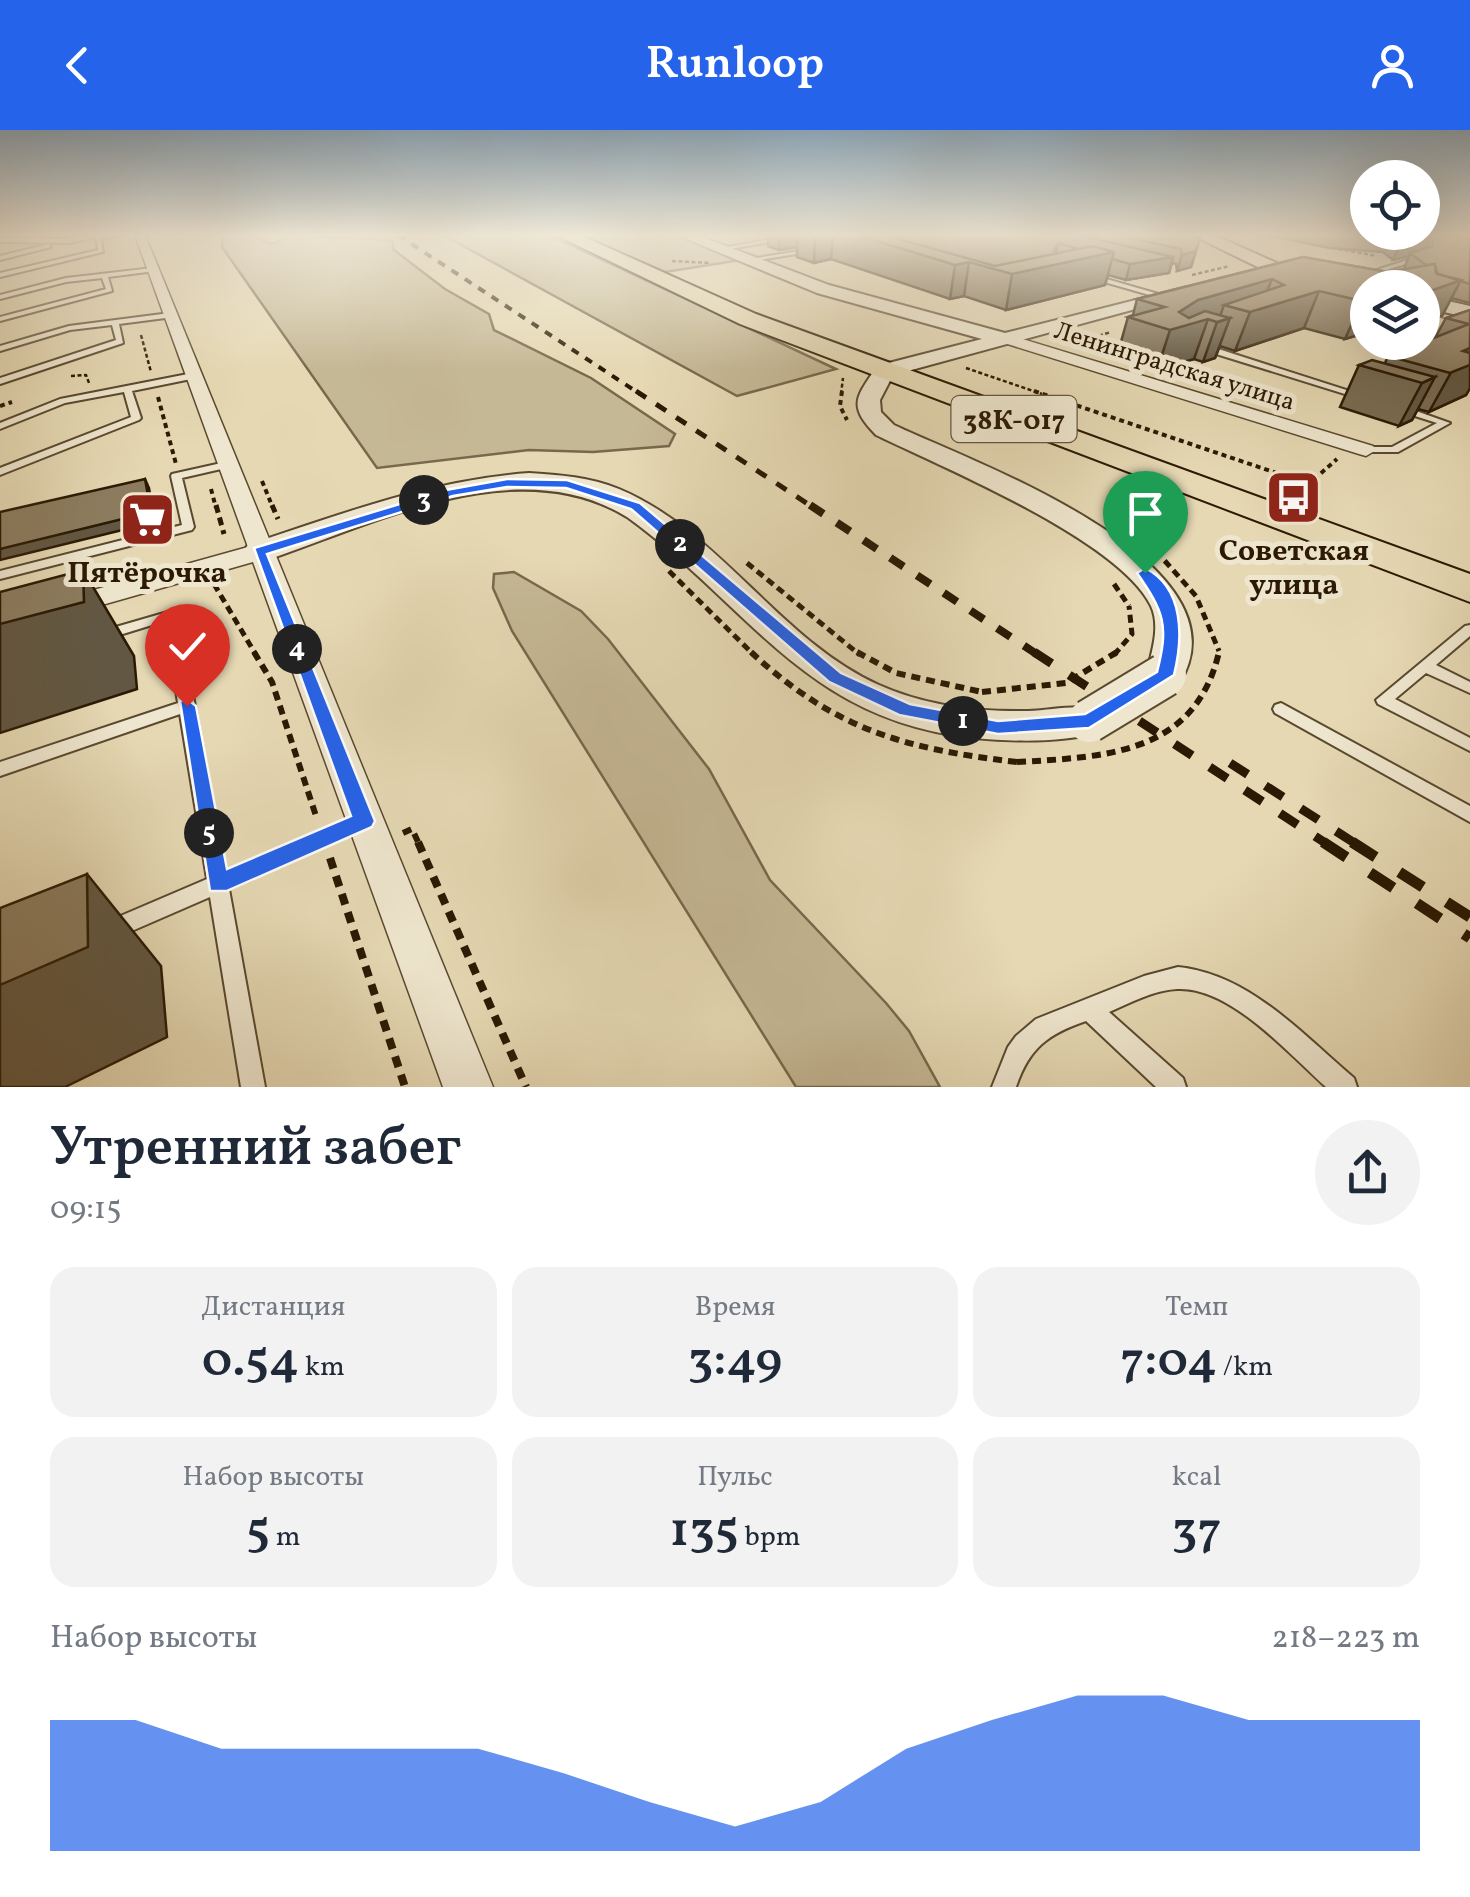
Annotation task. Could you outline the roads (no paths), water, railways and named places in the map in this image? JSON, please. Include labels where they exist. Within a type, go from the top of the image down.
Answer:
[{"type":"main road","name":"38К-017","points":[[662,280],[748,319],[1470,589]]},
{"type":"main road","points":[[1327,280],[1350,285]]},
{"type":"main road","points":[[1440,305],[1470,312]]},
{"type":"street","points":[[157,280],[193,376],[216,467],[259,552],[468,1087]]},
{"type":"street","name":"Ленинградская улица","points":[[790,280],[814,291],[1006,339],[1359,448]]},
{"type":"street","points":[[0,625],[259,552],[451,492],[507,483],[567,484],[636,506],[835,678],[906,710],[998,728],[1089,721],[1165,675],[1174,642],[1170,609],[1145,573],[1104,542],[885,430],[869,414],[868,400],[885,371],[1160,296],[1192,282]]},
{"type":"lane","points":[[0,297],[86,280]]},
{"type":"lane","points":[[0,319],[110,290],[106,280]]},
{"type":"lane","points":[[1109,280],[1160,296]]},
{"type":"lane","points":[[1339,282],[1347,280]]},
{"type":"lane","points":[[0,349],[69,328],[170,315]]},
{"type":"lane","points":[[0,381],[120,342],[115,323]]},
{"type":"lane","points":[[1208,337],[1190,343],[1372,400]]},
{"type":"lane","points":[[0,426],[63,401],[193,376]]},
{"type":"lane","points":[[0,472],[136,418],[127,389]]},
{"type":"lane","points":[[1359,448],[1394,450],[1445,423],[1390,406]]},
{"type":"lane","points":[[0,576],[188,527],[179,476],[216,467]]},
{"type":"lane","points":[[76,643],[172,615],[253,1087]]},
{"type":"lane","points":[[1467,635],[1384,700],[1470,745]]},
{"type":"lane","points":[[1426,666],[1470,688]]},
{"type":"lane","points":[[0,769],[187,706]]},
{"type":"lane","points":[[1281,708],[1470,815]]},
{"type":"lane","points":[[91,938],[364,821]]},
{"type":"lane","points":[[1004,1087],[1024,1041],[1055,1019],[1176,978],[1202,979],[1234,994],[1345,1087]]},
{"type":"lane","points":[[1089,1009],[1174,1087]]},
{"type":"railway","points":[[466,280],[640,394]]},
{"type":"railway","points":[[636,391],[814,508]]},
{"type":"railway","points":[[810,505],[1038,655]]},
{"type":"railway","points":[[1034,652],[1327,844]]},
{"type":"railway","points":[[1230,763],[1356,844]]},
{"type":"railway","points":[[1323,842],[1470,938]]},
{"type":"railway","points":[[1352,842],[1470,917]]},
{"type":"place","name":"Советская улица","points":[[1294,497]]},
{"type":"place","name":"Пятёрочка","points":[[147,519]]}]
